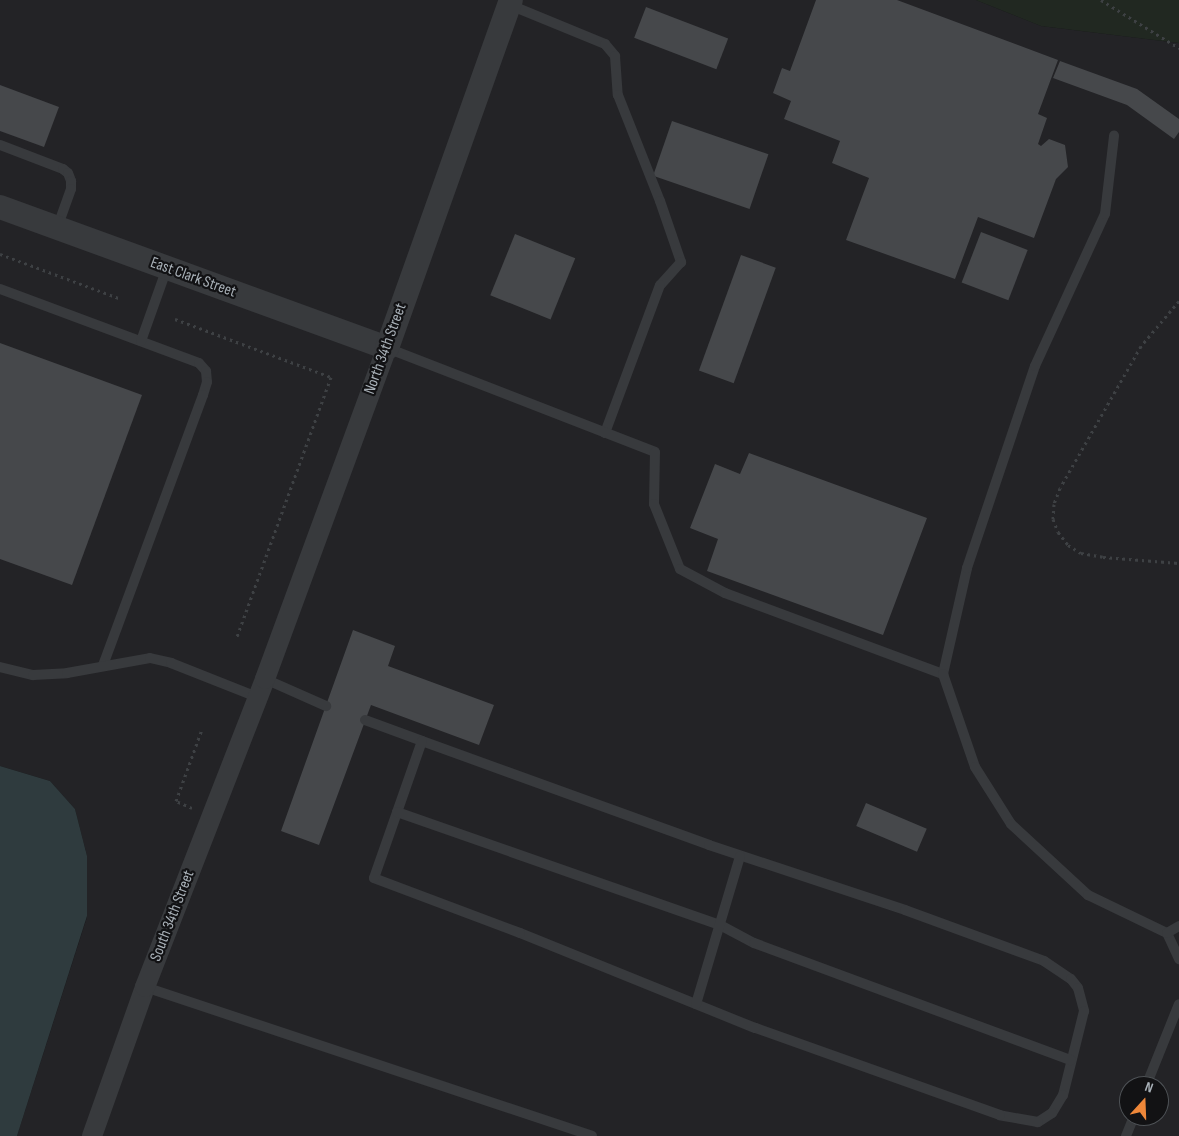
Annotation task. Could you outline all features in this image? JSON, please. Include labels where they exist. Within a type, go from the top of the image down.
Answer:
[{"type":"street","name":"North 34th Street","points":[[261,688],[387,348],[510,2]]},
{"type":"street","name":"East Clark Street","points":[[0,207],[387,348]]},
{"type":"street","name":"South 34th Street","points":[[92,1136],[145,987],[261,688]]},
{"type":"lane","points":[[510,2],[605,44],[615,56],[618,95],[660,201],[681,262],[660,285],[605,433]]},
{"type":"lane","points":[[1114,136],[1105,214],[1035,366],[967,568],[943,674],[975,767],[1011,824],[1088,895],[1167,933],[1179,959]]},
{"type":"lane","points":[[0,145],[63,168],[68,173],[71,180],[71,189],[57,228]]},
{"type":"lane","points":[[141,342],[167,268]]},
{"type":"lane","points":[[0,289],[198,363],[206,371],[207,382],[103,666]]},
{"type":"lane","points":[[387,348],[656,452],[654,504],[680,569],[725,593],[943,674]]},
{"type":"lane","points":[[0,667],[33,674],[67,673],[150,658],[326,706]]},
{"type":"lane","points":[[365,720],[740,856],[905,910],[1044,961],[1071,979],[1078,988],[1084,1011],[1063,1095],[1052,1113],[1038,1122],[991,1111],[755,1028],[520,933],[374,878],[422,741]]},
{"type":"lane","points":[[397,812],[720,925],[754,944],[1071,1060]]},
{"type":"lane","points":[[696,1004],[740,856]]},
{"type":"lane","points":[[1167,933],[1179,926]]},
{"type":"lane","points":[[145,987],[592,1136]]},
{"type":"lane","points":[[1150,1076],[1179,1004]]},
{"type":"path","points":[[1101,0],[1179,48]]},
{"type":"path","points":[[0,254],[121,299]]},
{"type":"path","points":[[1179,302],[1141,346],[1060,488],[1054,504],[1053,519],[1058,532],[1068,545],[1081,553],[1103,557],[1179,563]]},
{"type":"path","points":[[175,319],[331,377],[237,636]]},
{"type":"path","points":[[202,729],[176,801],[212,815]]},
{"type":"shaded area","points":[[0,0],[976,0],[1041,26],[1179,43],[1179,1136],[17,1136],[87,917],[87,856],[75,809],[50,781],[0,766]]},
{"type":"shaded area","points":[[976,0],[1179,0],[1179,43],[1041,26]]},
{"type":"shaded area","points":[[0,766],[50,781],[75,809],[87,856],[87,916],[17,1136],[0,1136]]},
{"type":"building","points":[[816,0],[897,0],[1058,60],[1038,114],[1047,118],[1038,144],[1041,146],[1049,139],[1065,145],[1068,167],[1056,179],[1034,238],[978,217],[955,279],[846,240],[869,178],[832,163],[840,141],[784,119],[791,101],[773,93],[782,68],[790,71]]},
{"type":"building","points":[[646,7],[728,39],[716,69],[634,38]]},
{"type":"building","points":[[1060,61],[1137,89],[1179,119],[1179,132],[1174,139],[1127,105],[1053,78]]},
{"type":"building","points":[[0,85],[59,107],[44,147],[0,131]]},
{"type":"building","points":[[672,121],[768,154],[750,209],[653,176]]},
{"type":"building","points":[[981,232],[1028,250],[1008,300],[962,282]]},
{"type":"building","points":[[515,234],[575,258],[551,320],[490,295]]},
{"type":"building","points":[[741,255],[776,268],[734,383],[699,371]]},
{"type":"building","points":[[0,343],[142,395],[72,585],[0,559]]},
{"type":"building","points":[[749,453],[927,518],[883,635],[707,571],[718,539],[690,528],[715,464],[740,474]]},
{"type":"building","points":[[353,630],[395,646],[388,666],[494,705],[479,745],[371,705],[319,845],[281,831]]},
{"type":"building","points":[[866,803],[927,829],[917,852],[856,826]]}]
